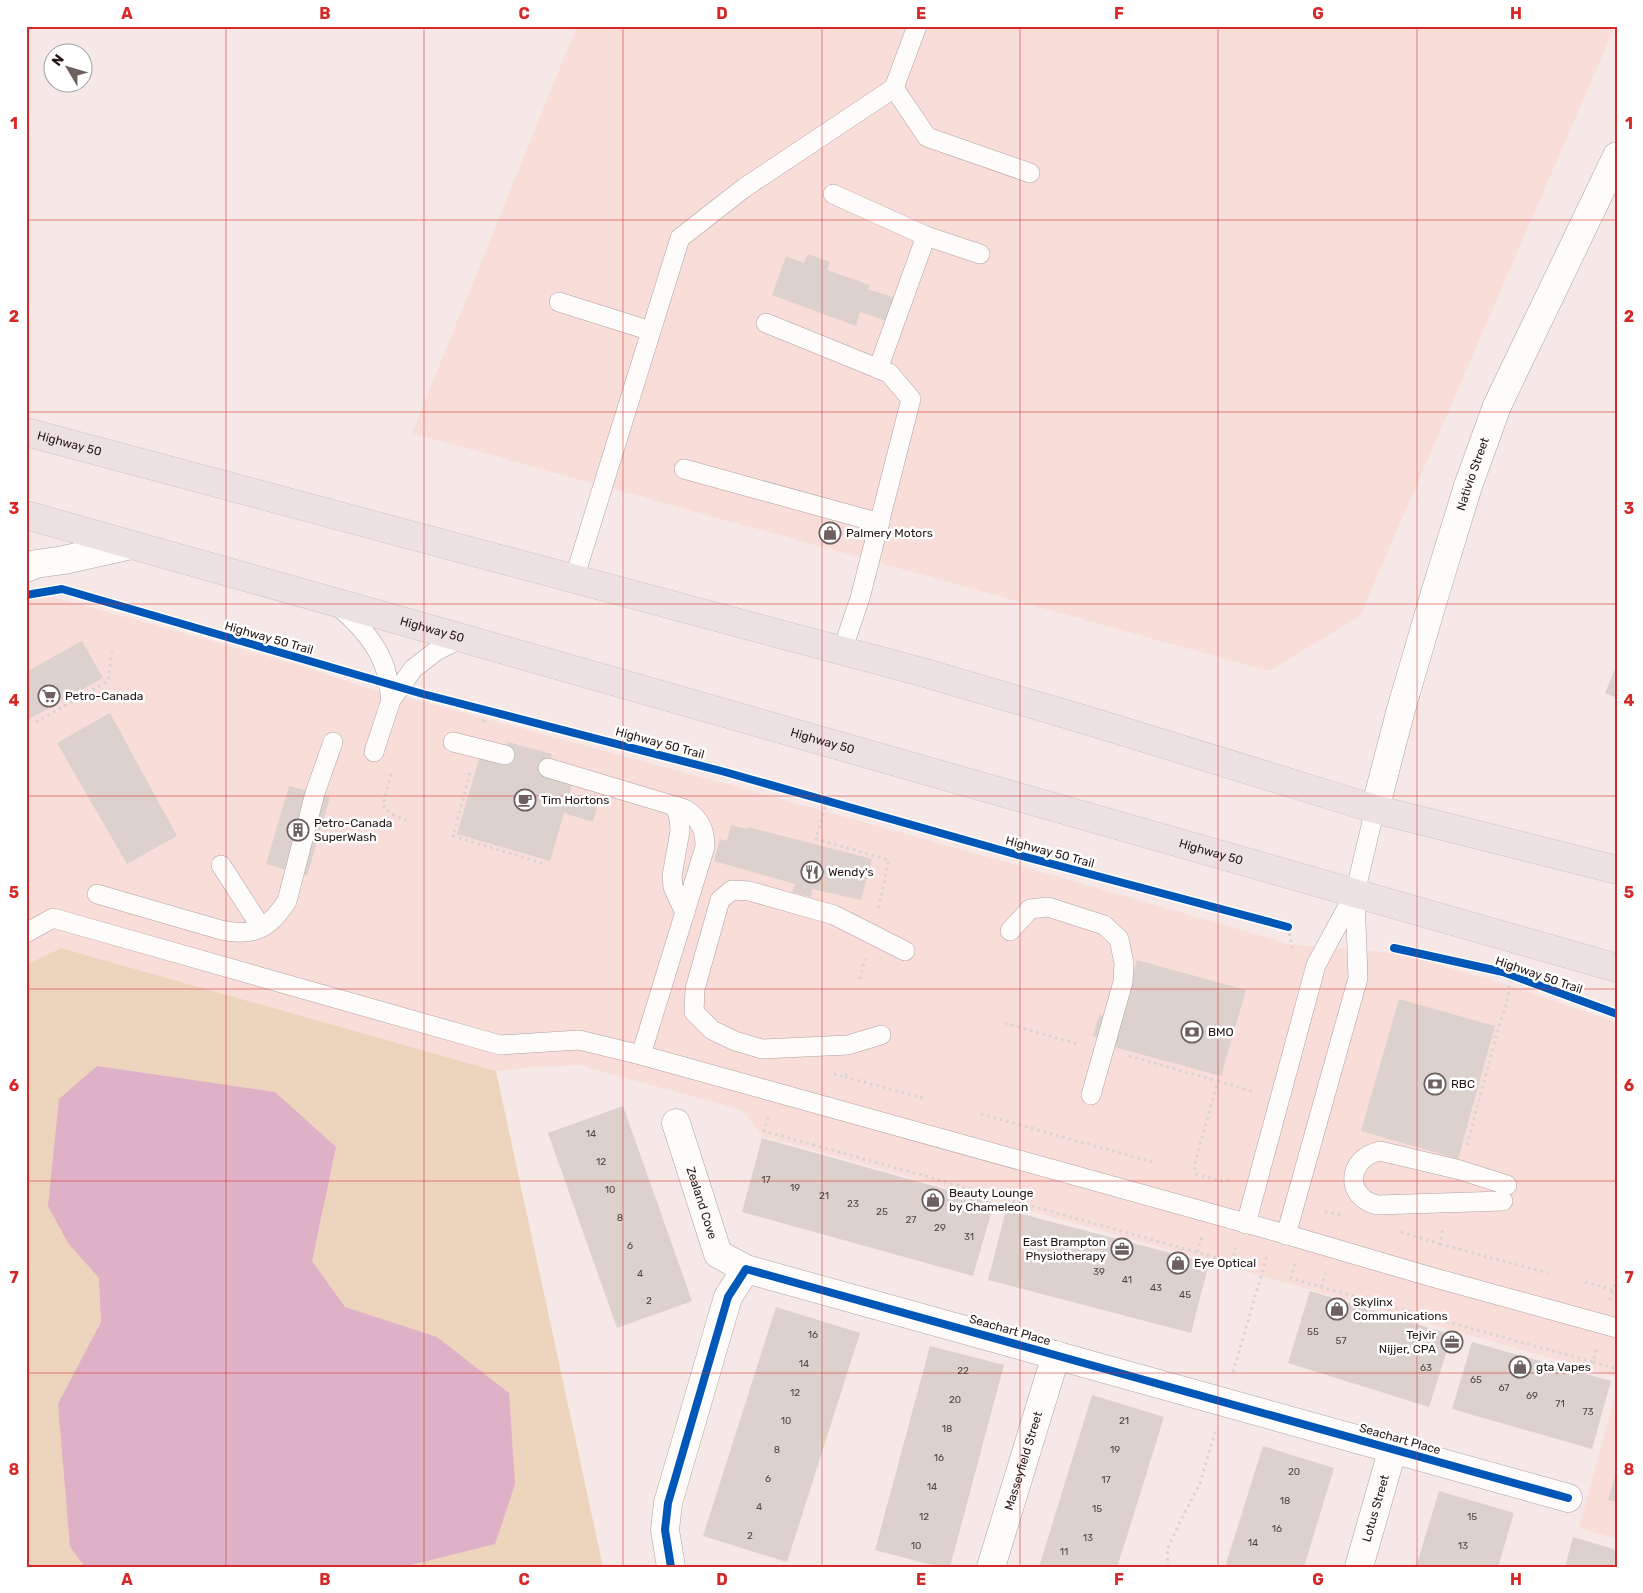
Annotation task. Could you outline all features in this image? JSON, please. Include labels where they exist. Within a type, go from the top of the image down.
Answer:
[{"type":"main road","name":"Highway 50","points":[[26,432],[842,651],[1086,720],[1375,809],[1617,870]]},
{"type":"main road","name":"Highway 50","points":[[26,515],[1617,968]]},
{"type":"street","name":"Nativio Street","points":[[1375,809],[1394,735],[1436,590],[1468,486],[1497,406],[1617,156]]},
{"type":"street","points":[[26,568],[131,545]]},
{"type":"street","name":"Zealand Cove","points":[[676,1122],[718,1254],[746,1269]]},
{"type":"street","points":[[671,1567],[665,1530],[668,1503],[728,1297],[746,1269]]},
{"type":"street","name":"Seachart Place","points":[[746,1269],[1568,1498]]},
{"type":"street","name":"Masseyfield Street","points":[[991,1567],[1056,1355]]},
{"type":"street","name":"Lotus Street","points":[[1358,1567],[1393,1448]]},
{"type":"lane","points":[[574,579],[680,238],[744,188],[894,88],[917,26]]},
{"type":"lane","points":[[894,88],[927,137],[1030,173]]},
{"type":"lane","points":[[833,194],[926,236],[980,254]]},
{"type":"lane","points":[[878,369],[926,236]]},
{"type":"lane","points":[[559,302],[651,331]]},
{"type":"lane","points":[[766,323],[889,373],[911,400],[860,598],[842,651]]},
{"type":"lane","points":[[684,469],[880,523]]},
{"type":"lane","points":[[332,602],[354,619],[371,640],[384,665],[391,700]]},
{"type":"lane","points":[[374,752],[391,700],[413,669],[436,651],[462,638]]},
{"type":"lane","points":[[97,894],[236,933],[252,931],[267,925],[279,914],[287,901],[315,793],[333,742]]},
{"type":"lane","points":[[453,742],[505,755]]},
{"type":"lane","points":[[548,768],[685,809],[695,815],[702,824],[705,846],[641,1055]]},
{"type":"lane","points":[[675,806],[679,818],[680,832],[672,876],[673,887],[685,913]]},
{"type":"lane","points":[[1246,1224],[1316,965],[1355,892],[1375,809]]},
{"type":"lane","points":[[221,865],[261,927]]},
{"type":"lane","points":[[881,1035],[848,1045],[762,1049],[735,1041],[712,1030],[694,1012],[695,989],[720,900],[732,890],[749,891],[834,915],[905,951]]},
{"type":"lane","points":[[1286,1235],[1358,978],[1355,892]]},
{"type":"lane","points":[[1010,931],[1030,909],[1048,908],[1104,925],[1119,939],[1124,963],[1124,982],[1091,1096]]},
{"type":"lane","points":[[26,933],[53,918],[500,1045],[579,1040],[641,1055],[1617,1328]]},
{"type":"lane","points":[[1380,1151],[1452,1168],[1505,1193],[1377,1206],[1361,1198],[1353,1182],[1357,1165],[1363,1158],[1371,1153],[1380,1151]]},
{"type":"path","points":[[36,722],[108,681],[112,652]]},
{"type":"path","points":[[478,708],[496,712]]},
{"type":"path","points":[[471,770],[452,836],[545,864]]},
{"type":"path","points":[[818,798],[836,803]]},
{"type":"path","points":[[827,801],[816,839],[890,860],[877,911]]},
{"type":"path","points":[[1278,924],[1288,927]]},
{"type":"path","points":[[860,979],[867,951]]},
{"type":"path","points":[[1466,1149],[1507,1002],[1511,975]]},
{"type":"path","points":[[1005,1023],[1079,1044]]},
{"type":"path","points":[[1126,1055],[1218,1082],[1194,1166],[1196,1174],[1225,1182]]},
{"type":"path","points":[[845,1077],[923,1098]]},
{"type":"path","points":[[981,1114],[1152,1162]]},
{"type":"path","points":[[769,1115],[764,1131],[1232,1262],[1236,1248],[1244,1250]]},
{"type":"path","points":[[1216,1186],[1218,1180]]},
{"type":"path","points":[[1197,1252],[1203,1234]]},
{"type":"path","points":[[1440,1244],[1548,1273]]},
{"type":"path","points":[[1259,1253],[1276,1258]]},
{"type":"path","points":[[1231,1380],[1267,1255]]},
{"type":"path","points":[[1295,1263],[1291,1278],[1617,1369]]},
{"type":"path","points":[[1321,1287],[1327,1268]]},
{"type":"path","points":[[1585,1282],[1615,1291],[1617,1278]]},
{"type":"path","points":[[1593,1362],[1597,1346]]},
{"type":"path","points":[[1168,1567],[1167,1550],[1200,1483],[1215,1431]]},
{"type":"shaded area","points":[[577,26],[1615,26],[1360,616],[1269,671],[412,433]]},
{"type":"shaded area","points":[[35,595],[65,600],[301,666],[364,687],[730,785],[1024,867],[1289,944],[1394,953],[1503,983],[1617,1023],[1617,1377],[763,1136],[742,1110],[579,1065],[496,1071],[61,948],[26,965],[26,596]]},
{"type":"shaded area","points":[[61,948],[496,1071],[603,1567],[26,1567],[26,965]]},
{"type":"shaded area","points":[[97,1066],[275,1092],[336,1147],[312,1261],[345,1307],[437,1337],[509,1393],[515,1484],[495,1544],[403,1567],[85,1567],[70,1547],[58,1404],[101,1322],[99,1278],[68,1243],[48,1206],[59,1099]]},
{"type":"shaded area","points":[[1617,1389],[1617,1539],[1579,1528]]},
{"type":"building","points":[[808,254],[830,262],[827,270],[870,285],[868,289],[895,298],[886,321],[860,312],[856,326],[772,295],[786,256],[804,263]]},
{"type":"building","name":"Petro-Canada","points":[[82,641],[103,678],[29,719],[26,714],[26,672]]},
{"type":"building","points":[[1617,664],[1617,698],[1605,693]]},
{"type":"building","points":[[110,713],[177,836],[127,864],[57,743]]},
{"type":"building","name":"Tim Hortons","points":[[508,742],[552,754],[546,776],[572,783],[569,796],[598,803],[593,822],[564,813],[550,861],[457,834],[480,756],[503,763]]},
{"type":"building","name":"Petro-Canada SuperWash","points":[[289,786],[330,797],[307,876],[266,864]]},
{"type":"building","name":"Wendy's","points":[[731,825],[747,829],[748,827],[872,859],[861,900],[812,889],[811,897],[792,892],[795,884],[714,861],[720,839],[727,841]]},
{"type":"building","points":[[1137,960],[1246,990],[1221,1076],[1114,1047],[1114,1042],[1093,1036],[1099,1015],[1121,1021]]},
{"type":"building","points":[[1399,999],[1495,1026],[1458,1159],[1361,1131]]},
{"type":"building","points":[[623,1106],[692,1301],[617,1328],[548,1133]]},
{"type":"building","points":[[762,1138],[994,1203],[973,1276],[742,1212]]},
{"type":"building","points":[[1006,1210],[1209,1263],[1191,1333],[988,1280]]},
{"type":"building","points":[[1310,1291],[1452,1335],[1429,1407],[1288,1363]]},
{"type":"building","points":[[776,1307],[860,1333],[787,1562],[703,1536]]},
{"type":"building","points":[[1472,1342],[1611,1381],[1592,1449],[1452,1409]]},
{"type":"building","points":[[930,1346],[1004,1365],[950,1567],[940,1567],[875,1550]]},
{"type":"building","points":[[1092,1395],[1164,1417],[1117,1567],[1039,1567]]},
{"type":"building","points":[[1263,1446],[1334,1468],[1304,1567],[1225,1567]]},
{"type":"building","points":[[1617,1473],[1617,1502],[1608,1500]]},
{"type":"building","points":[[1439,1491],[1514,1513],[1498,1567],[1416,1567]]},
{"type":"building","points":[[1573,1537],[1617,1550],[1617,1567],[1565,1567]]},
{"type":"cycle path","name":"Highway 50 Trail","points":[[26,595],[62,589],[423,694],[725,772],[1011,853],[1288,927]]},
{"type":"cycle path","name":"Highway 50 Trail","points":[[1394,948],[1503,972],[1617,1014]]},
{"type":"cycle path","points":[[671,1567],[665,1530],[668,1503],[728,1297],[746,1269],[1568,1498]]},
{"type":"place","name":"Palmery Motors","points":[[830,533]]},
{"type":"place","name":"Petro-Canada","points":[[49,696]]},
{"type":"place","name":"Tim Hortons","points":[[525,800]]},
{"type":"place","name":"Petro-Canada SuperWash","points":[[298,830]]},
{"type":"place","name":"Wendy's","points":[[812,872]]},
{"type":"place","name":"BMO","points":[[1192,1032]]},
{"type":"place","name":"RBC","points":[[1435,1084]]},
{"type":"place","name":"Beauty Lounge by Chameleon","points":[[933,1200]]},
{"type":"place","name":"East Brampton Physiotherapy","points":[[1122,1249]]},
{"type":"place","name":"Eye Optical","points":[[1178,1263]]},
{"type":"place","name":"Skylinx Communications","points":[[1337,1309]]},
{"type":"place","name":"Tejvir Nijjer, CPA","points":[[1452,1342]]},
{"type":"place","name":"gta Vapes","points":[[1520,1367]]}]
